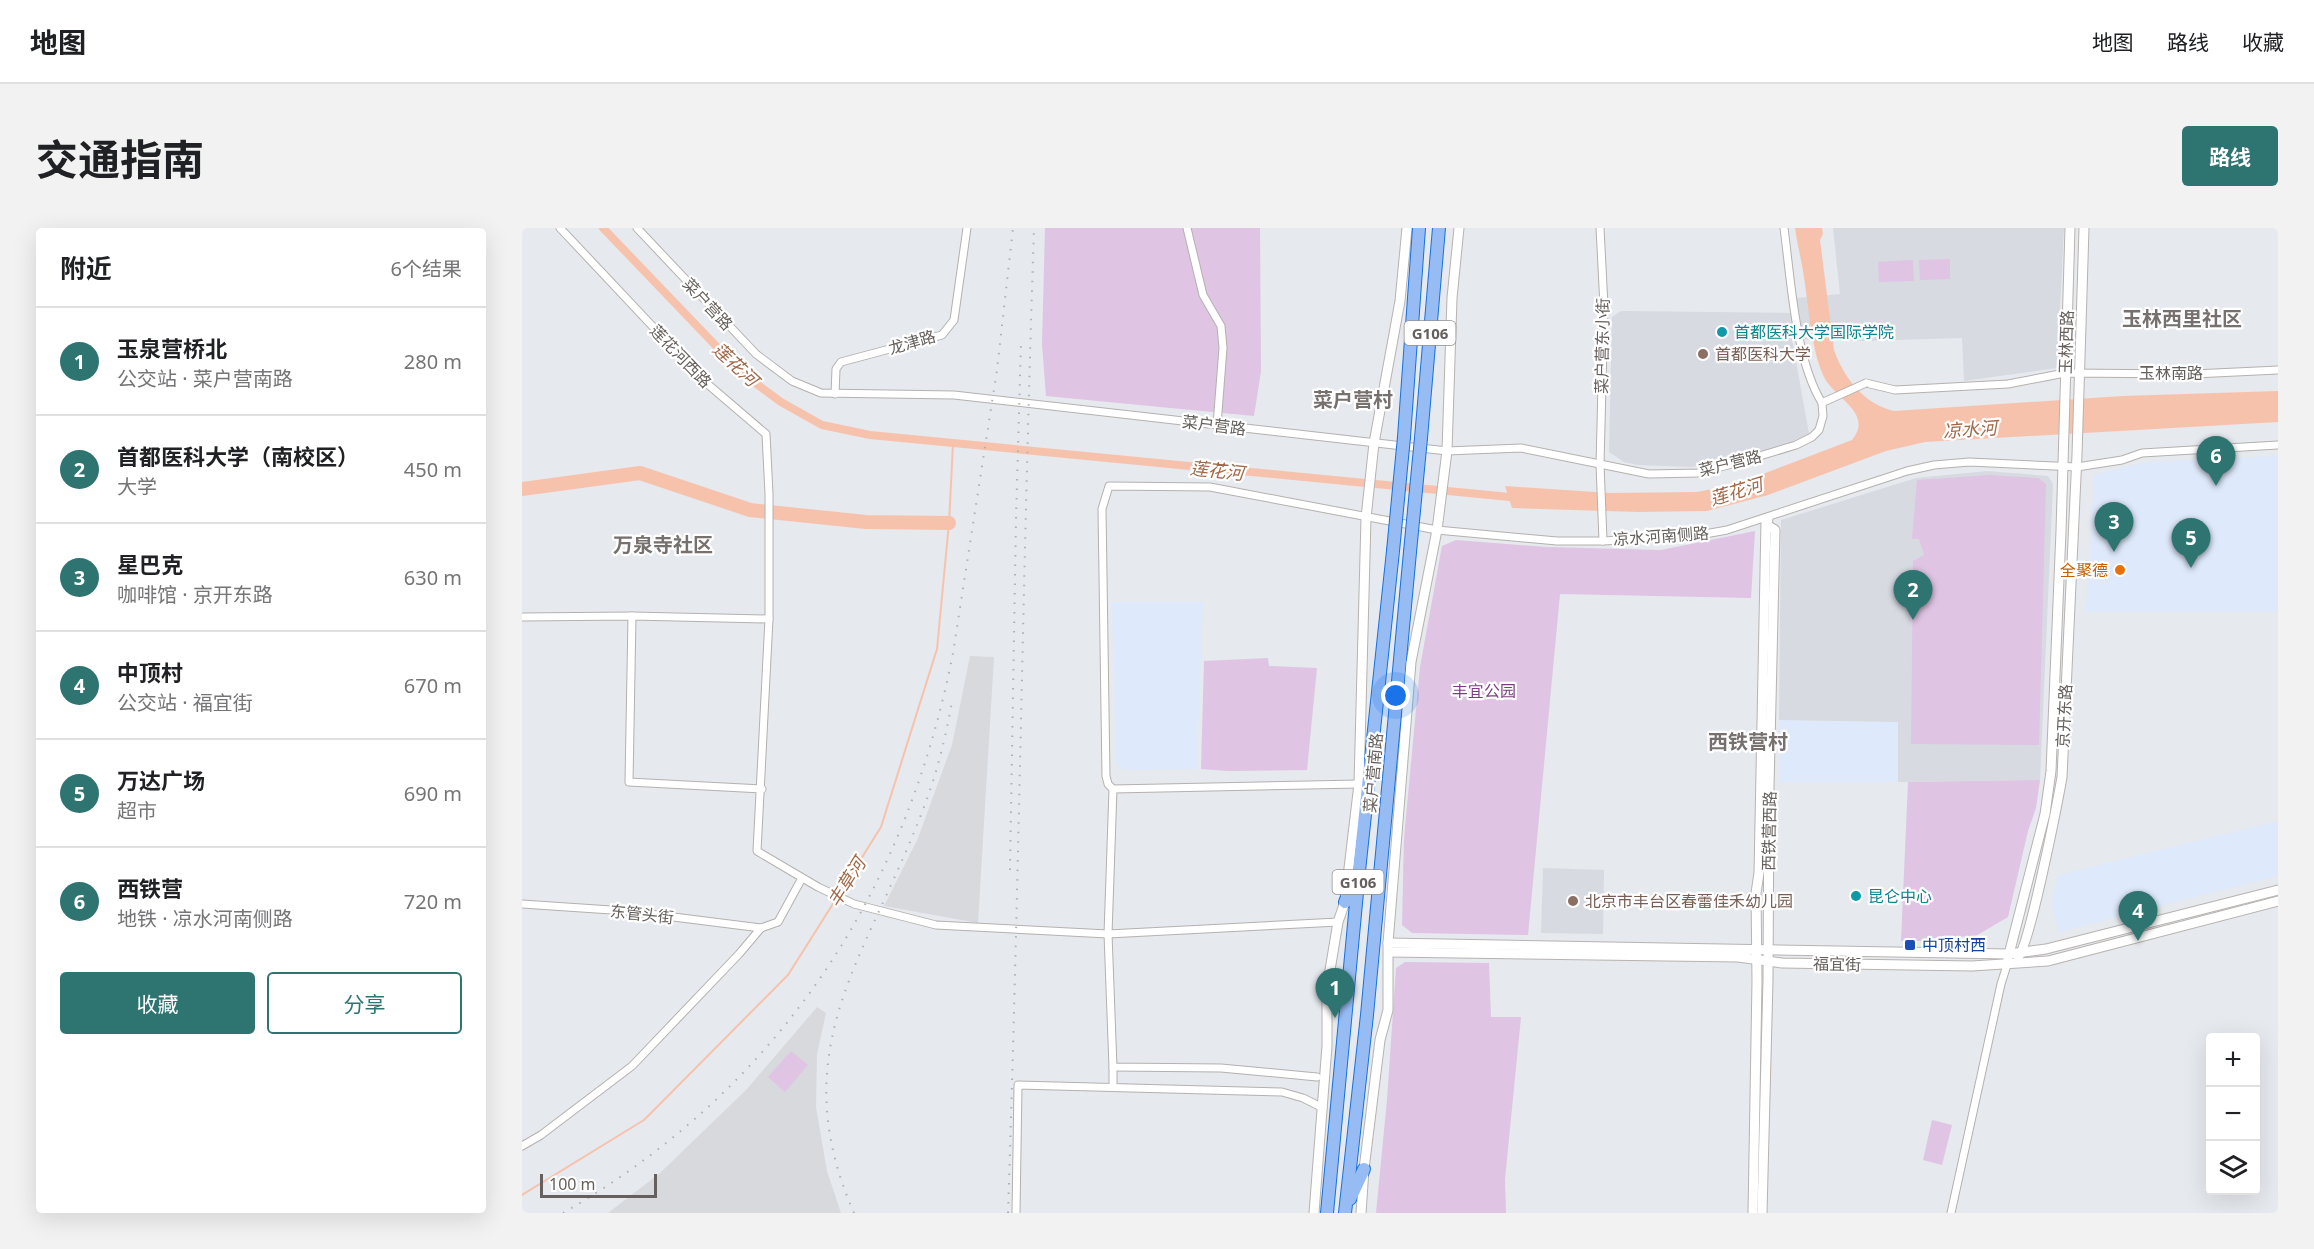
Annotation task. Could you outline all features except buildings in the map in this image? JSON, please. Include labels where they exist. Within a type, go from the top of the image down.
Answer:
[{"type":"highway","name":"菜户营南路","points":[[1327,1213],[1359,871],[1404,437],[1419,228]]},
{"type":"highway","name":"菜户营南路","points":[[1345,1211],[1367,1015],[1439,228]]},
{"type":"highway","points":[[1345,902],[1359,871]]},
{"type":"highway","points":[[1345,1211],[1364,1169]]},
{"type":"street","name":"莲花河西路","points":[[560,228],[704,381],[766,434],[769,494],[769,619],[757,851],[802,878]]},
{"type":"street","name":"菜户营路","points":[[636,228],[756,354],[792,381],[811,390],[835,394],[954,395],[1447,451],[1521,448],[1649,474],[1698,473],[1796,444],[1812,437],[1818,430],[1823,416],[1824,402]]},
{"type":"street","name":"龙津路","points":[[835,394],[836,369],[842,362],[942,334],[954,320],[967,228]]},
{"type":"street","points":[[1187,228],[1203,295],[1221,326],[1223,348],[1217,425]]},
{"type":"street","points":[[1374,443],[1400,301],[1407,228]]},
{"type":"street","points":[[1447,451],[1452,298],[1458,228]]},
{"type":"street","name":"菜户营东小街","points":[[1600,228],[1604,306],[1600,464],[1603,541]]},
{"type":"street","points":[[1784,228],[1806,370],[1811,387],[1824,402]]},
{"type":"street","name":"玉林西路","points":[[2062,462],[2070,228]]},
{"type":"street","name":"玉林西路","points":[[2077,455],[2084,228]]},
{"type":"street","name":"玉林南路","points":[[1824,402],[1866,383],[1895,390],[2008,384],[2080,372],[2194,374],[2278,370]]},
{"type":"street","name":"菜户营南路","points":[[1314,1213],[1327,1046],[1327,988],[1338,922],[1345,902],[1359,784],[1366,518],[1374,443]]},
{"type":"street","name":"凉水河南侧路","points":[[1113,789],[1108,784],[1106,776],[1102,509],[1109,486],[1210,487],[1437,530],[1557,541],[1603,541],[1694,536],[1767,521],[1907,471],[1934,465],[1969,462],[2062,462],[2077,467],[2122,460],[2142,453],[2278,445]]},
{"type":"street","name":"菜户营南路","points":[[1361,1213],[1364,1169],[1381,1038],[1388,1010],[1388,948],[1411,662],[1437,530],[1447,451]]},
{"type":"street","name":"京开东路","points":[[2022,953],[2052,827],[2061,777],[2077,455]]},
{"type":"street","name":"京开东路","points":[[1951,1213],[2001,984],[2046,814],[2049,794],[2055,704],[2062,462]]},
{"type":"street","name":"西铁营西路","points":[[1753,1213],[1755,893],[1759,873],[1767,521]]},
{"type":"street","name":"西铁营西路","points":[[1762,1213],[1775,530],[1767,521]]},
{"type":"street","points":[[522,617],[632,616],[769,619]]},
{"type":"street","points":[[632,616],[629,782],[762,789]]},
{"type":"street","points":[[1113,1087],[1108,934],[1113,789],[1359,784]]},
{"type":"street","points":[[522,1146],[541,1135],[632,1066],[761,928],[778,922],[802,878],[854,904],[936,925],[1108,934],[1338,922]]},
{"type":"street","name":"福宜街","points":[[1388,948],[1738,957],[1756,955],[2009,954],[2022,953],[2278,890]]},
{"type":"street","name":"福宜街","points":[[1768,955],[1782,963],[2007,965],[2052,960],[2278,901]]},
{"type":"street","name":"东管头街","points":[[522,904],[626,911],[761,928]]},
{"type":"street","points":[[2007,965],[2022,953]]},
{"type":"street","points":[[1113,1067],[1221,1068],[1317,1077]]},
{"type":"street","points":[[1016,1213],[1018,1085],[1282,1092],[1303,1098],[1323,1108]]},
{"type":"shaded area","name":"首都医科大学","points":[[1833,228],[2064,228],[2057,368],[1964,381],[1962,338],[1862,341],[1792,339],[1809,434],[1775,449],[1692,467],[1638,465],[1624,462],[1609,452],[1612,317],[1621,311],[1797,313],[1797,298],[1840,294]]},
{"type":"shaded area","points":[[2278,456],[2278,612],[2086,612],[2094,475],[2146,462]]},
{"type":"shaded area","points":[[1987,471],[2048,476],[2053,484],[2040,780],[1898,782],[1898,722],[1779,720],[1781,520],[1916,478]]},
{"type":"shaded area","points":[[1112,602],[1203,602],[1197,769],[1123,770],[1116,763]]},
{"type":"shaded area","points":[[970,656],[994,657],[978,923],[884,906],[918,838],[952,745]]},
{"type":"shaded area","points":[[1779,720],[1898,722],[1898,782],[1779,782]]},
{"type":"shaded area","points":[[2278,821],[2278,876],[2059,932],[2051,903],[2059,875]]},
{"type":"shaded area","name":"北京市丰台区春蕾佳禾幼儿园","points":[[1543,868],[1604,870],[1603,934],[1541,933]]},
{"type":"shaded area","points":[[817,1007],[826,1013],[817,1054],[816,1107],[827,1171],[841,1213],[608,1213],[660,1173],[747,1089]]},
{"type":"green space","points":[[1045,228],[1260,228],[1261,371],[1254,416],[1046,396],[1042,344]]},
{"type":"green space","points":[[1950,259],[1950,279],[1920,280],[1919,260]]},
{"type":"green space","points":[[1913,260],[1914,281],[1879,282],[1878,262]]},
{"type":"green space","points":[[1990,475],[2038,478],[2046,484],[2039,745],[1911,744],[1913,561],[1924,555],[1919,539],[1912,539],[1917,480]]},
{"type":"green space","name":"丰宜公园","points":[[1755,531],[1751,598],[1560,594],[1528,935],[1412,933],[1402,925],[1404,838],[1420,667],[1442,546],[1456,540],[1547,547],[1661,550]]},
{"type":"green space","points":[[1268,658],[1269,666],[1317,668],[1307,770],[1201,769],[1204,661]]},
{"type":"green space","points":[[2040,780],[2036,808],[2028,831],[2008,917],[1974,937],[1942,936],[1927,941],[1901,941],[1908,782]]},
{"type":"green space","points":[[1405,962],[1489,963],[1491,1017],[1521,1017],[1505,1179],[1506,1213],[1376,1213],[1396,968]]},
{"type":"green space","points":[[791,1051],[808,1065],[785,1092],[768,1077]]},
{"type":"green space","points":[[1932,1120],[1952,1125],[1942,1165],[1923,1160]]},
{"type":"water","name":"凉水河","points":[[1795,228],[1822,228],[1823,234],[1820,240],[1834,350],[1849,380],[1864,396],[1883,408],[1894,411],[2123,396],[2278,391],[2278,422],[1925,442],[1886,451],[1768,495],[1707,511],[1638,512],[1512,508],[1505,486],[1610,493],[1697,492],[1734,485],[1852,440],[1858,430],[1856,414],[1829,385],[1816,354]]},
{"type":"waterway","name":"莲花河","points":[[603,228],[743,374],[781,402],[822,425],[870,435],[1520,498]]},
{"type":"waterway","name":"丰草河","points":[[839,894],[881,827],[937,649],[949,523],[953,444]]},
{"type":"waterway","points":[[522,489],[640,473],[750,510],[866,522],[949,523]]},
{"type":"waterway","name":"丰草河","points":[[522,1195],[644,1120],[788,975],[836,899]]},
{"type":"railway","points":[[563,1213],[640,1163],[708,1107],[768,1045],[821,977],[866,903],[902,825],[932,741],[953,653],[997,370],[1013,228]]},
{"type":"railway","points":[[1008,1213],[1034,228]]},
{"type":"railway","points":[[1010,870],[1021,342]]},
{"type":"railway","points":[[854,1213],[834,1155],[827,1102],[829,1053],[840,1006],[857,960],[927,799],[940,758],[952,702]]},
{"type":"place","name":"首都医科大学国际学院","points":[[1722,332]]},
{"type":"place","name":"首都医科大学","points":[[1703,354]]},
{"type":"place","name":"西铁营","points":[[2216,486]]},
{"type":"place","name":"星巴克","points":[[2114,552]]},
{"type":"place","name":"万达广场","points":[[2191,568]]},
{"type":"place","name":"全聚德","points":[[2120,570]]},
{"type":"place","name":"首都医科大学（南校区）","points":[[1913,620]]},
{"type":"place","name":"昆仑中心","points":[[1856,896]]},
{"type":"place","name":"北京市丰台区春蕾佳禾幼儿园","points":[[1573,901]]},
{"type":"place","name":"中顶村","points":[[2138,941]]},
{"type":"place","name":"中顶村西","points":[[1910,945]]},
{"type":"place","name":"玉泉营桥北","points":[[1335,1018]]},
{"type":"district","name":"玉林西里社区","points":[[2182,318]]},
{"type":"district","name":"菜户营村","points":[[1353,399]]},
{"type":"district","name":"万泉寺社区","points":[[663,544]]},
{"type":"district","name":"西铁营村","points":[[1748,741]]}]
